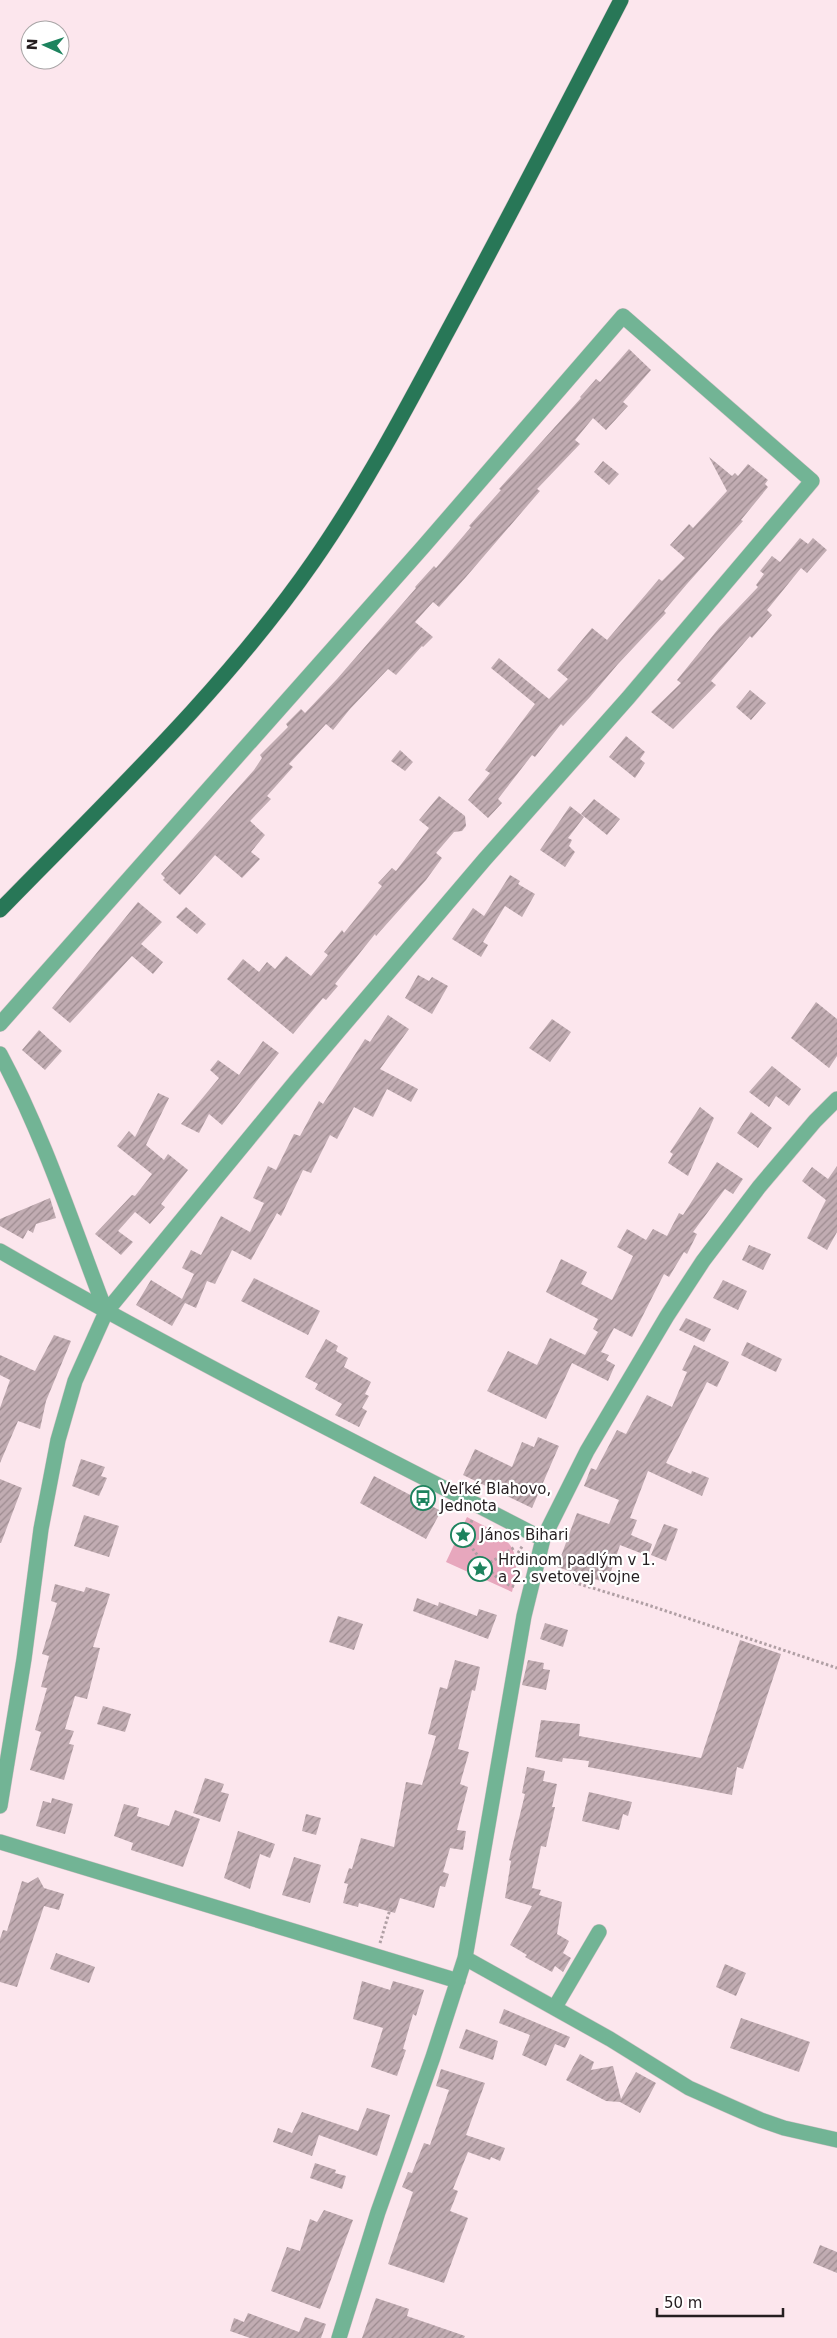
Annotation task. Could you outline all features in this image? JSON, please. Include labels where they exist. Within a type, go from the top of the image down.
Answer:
[{"type":"main road","points":[[0,910],[165,740],[267,623],[312,563],[381,455],[500,234],[621,0]]},
{"type":"street","points":[[0,1024],[423,547],[623,316],[812,481],[628,698],[485,859],[315,1059],[106,1312],[75,1381],[58,1440],[41,1529],[24,1660],[0,1806]]},
{"type":"street","points":[[0,1054],[16,1084],[55,1176],[106,1312]]},
{"type":"street","points":[[339,2338],[378,2212],[465,1958],[524,1616],[543,1539],[587,1451],[667,1316],[703,1261],[759,1187],[815,1121],[837,1099]]},
{"type":"street","points":[[0,1251],[106,1312],[295,1413],[543,1539]]},
{"type":"street","points":[[0,1842],[458,1981]]},
{"type":"street","points":[[555,2007],[599,1932]]},
{"type":"street","points":[[465,1958],[555,2007],[689,2088],[732,2108],[784,2128],[837,2140]]},
{"type":"path","points":[[473,1517],[468,1530],[470,1544],[476,1556],[498,1580],[516,1587]]},
{"type":"path","points":[[486,1565],[515,1547]]},
{"type":"path","points":[[547,1575],[648,1605],[837,1668]]},
{"type":"path","points":[[377,1956],[391,1906]]},
{"type":"shaded area","points":[[467,1517],[502,1537],[514,1552],[516,1562],[512,1592],[446,1562]]},
{"type":"building","points":[[629,349],[651,370],[623,402],[628,406],[606,430],[593,418],[575,440],[580,444],[537,489],[540,491],[466,577],[439,607],[433,602],[415,622],[433,637],[422,646],[396,675],[388,669],[333,730],[326,724],[289,764],[293,767],[267,796],[271,799],[250,821],[265,835],[251,852],[260,859],[242,878],[215,855],[180,895],[163,880],[165,878],[161,874],[254,770],[262,758],[260,755],[288,727],[286,724],[301,709],[305,713],[337,679],[415,587],[434,566],[436,568],[471,527],[469,526],[501,490],[499,489],[580,397],[596,379],[600,382]]},
{"type":"building","points":[[709,457],[732,476],[735,473],[738,476],[748,464],[768,480],[765,484],[768,487],[741,520],[743,521],[664,611],[666,613],[563,726],[561,724],[535,757],[532,755],[498,799],[502,803],[488,818],[468,800],[490,773],[485,770],[535,704],[491,668],[499,658],[549,699],[568,679],[557,670],[592,628],[607,640],[659,579],[662,581],[685,558],[670,545],[689,524],[693,528],[727,491]]},
{"type":"building","points":[[603,461],[619,474],[609,485],[594,472]]},
{"type":"building","points":[[800,538],[808,544],[813,538],[827,550],[807,573],[801,568],[767,610],[772,615],[752,638],[750,636],[711,681],[716,685],[673,729],[651,712],[681,683],[677,680],[719,628],[758,587],[756,585],[764,574],[760,571],[772,556],[780,562]]},
{"type":"building","points":[[750,690],[766,703],[751,720],[736,707]]},
{"type":"building","points":[[626,736],[645,752],[640,759],[645,763],[635,778],[609,757]]},
{"type":"building","points":[[400,750],[413,762],[405,771],[391,761]]},
{"type":"building","points":[[439,796],[465,816],[466,826],[462,831],[454,832],[436,853],[442,858],[426,880],[376,936],[375,934],[335,984],[338,986],[326,1000],[323,998],[293,1034],[227,979],[243,959],[259,972],[267,962],[275,969],[286,956],[311,976],[328,955],[324,952],[342,930],[344,933],[382,886],[378,883],[392,868],[396,871],[429,828],[419,820]]},
{"type":"building","points":[[594,799],[620,819],[607,835],[581,814]]},
{"type":"building","points":[[570,806],[584,817],[568,838],[572,840],[569,846],[575,852],[565,867],[540,850]]},
{"type":"building","points":[[510,875],[520,881],[518,884],[535,894],[522,917],[505,906],[483,942],[488,945],[481,957],[452,939],[473,908],[484,916]]},
{"type":"building","points":[[138,902],[162,922],[141,944],[163,962],[153,974],[132,956],[70,1023],[52,1008]]},
{"type":"building","points":[[186,907],[206,924],[197,934],[176,917]]},
{"type":"building","points":[[418,975],[429,981],[432,977],[448,986],[432,1014],[405,998]]},
{"type":"building","points":[[816,1002],[837,1019],[837,1056],[829,1068],[791,1038]]},
{"type":"building","points":[[388,1015],[409,1029],[380,1069],[418,1089],[411,1102],[387,1089],[373,1117],[354,1107],[337,1139],[330,1135],[311,1173],[303,1170],[281,1216],[277,1213],[251,1260],[232,1250],[215,1284],[207,1281],[196,1308],[185,1303],[172,1326],[136,1305],[151,1280],[182,1299],[194,1274],[182,1268],[191,1250],[201,1255],[221,1216],[250,1232],[264,1203],[253,1198],[268,1166],[276,1170],[294,1134],[300,1136],[319,1101],[323,1104],[365,1039],[370,1042]]},
{"type":"building","points":[[552,1019],[571,1032],[550,1062],[529,1048]]},
{"type":"building","points":[[39,1030],[62,1051],[45,1070],[22,1050]]},
{"type":"building","points":[[263,1041],[279,1053],[222,1125],[209,1114],[199,1133],[181,1124],[219,1078],[210,1070],[218,1060],[239,1075]]},
{"type":"building","points":[[772,1066],[801,1089],[789,1106],[776,1096],[769,1107],[749,1092]]},
{"type":"building","points":[[158,1093],[169,1098],[146,1145],[164,1160],[168,1154],[188,1170],[161,1204],[165,1207],[150,1224],[135,1212],[118,1231],[133,1242],[121,1255],[95,1234],[132,1195],[135,1196],[152,1174],[117,1146],[129,1131],[135,1137]]},
{"type":"building","points":[[700,1107],[714,1118],[688,1176],[668,1163],[673,1154],[670,1152]]},
{"type":"building","points":[[751,1112],[772,1128],[758,1148],[737,1133]]},
{"type":"building","points":[[717,1162],[743,1179],[733,1194],[725,1189],[693,1232],[697,1234],[687,1254],[684,1252],[669,1277],[664,1274],[632,1337],[614,1328],[601,1352],[609,1355],[606,1360],[615,1365],[608,1381],[572,1363],[546,1419],[487,1391],[508,1351],[537,1365],[550,1338],[585,1355],[598,1332],[593,1329],[598,1319],[546,1292],[561,1259],[587,1272],[581,1284],[612,1300],[633,1256],[617,1247],[627,1229],[646,1240],[653,1229],[667,1236],[679,1213],[683,1215]]},
{"type":"building","points":[[837,1166],[837,1232],[827,1250],[807,1238],[826,1200],[802,1181],[812,1167],[828,1179]]},
{"type":"building","points":[[50,1198],[56,1218],[36,1224],[33,1233],[28,1230],[23,1239],[0,1226],[0,1219]]},
{"type":"building","points":[[749,1245],[771,1254],[763,1270],[742,1260]]},
{"type":"building","points":[[254,1278],[320,1311],[308,1335],[241,1301]]},
{"type":"building","points":[[723,1280],[747,1291],[738,1310],[713,1298]]},
{"type":"building","points":[[686,1318],[711,1329],[704,1342],[679,1330]]},
{"type":"building","points":[[54,1335],[71,1341],[46,1401],[40,1429],[18,1421],[0,1463],[0,1408],[10,1380],[0,1375],[0,1355],[35,1371]]},
{"type":"building","points":[[326,1339],[338,1346],[336,1351],[348,1358],[344,1367],[371,1382],[365,1394],[369,1396],[362,1408],[367,1411],[359,1427],[335,1415],[342,1404],[315,1389],[318,1384],[305,1377]]},
{"type":"building","points":[[747,1342],[782,1359],[776,1372],[741,1355]]},
{"type":"building","points":[[694,1345],[729,1362],[717,1387],[707,1382],[666,1463],[691,1474],[692,1471],[709,1478],[702,1496],[648,1471],[630,1518],[637,1520],[631,1535],[652,1544],[648,1556],[620,1545],[607,1583],[557,1567],[577,1513],[609,1524],[619,1500],[584,1486],[591,1468],[596,1470],[617,1430],[626,1434],[647,1395],[672,1407],[687,1372],[682,1370]]},
{"type":"building","points":[[538,1437],[559,1446],[532,1508],[463,1475],[475,1449],[512,1467],[522,1442],[534,1447]]},
{"type":"building","points":[[81,1459],[105,1467],[101,1476],[107,1478],[99,1496],[72,1486]]},
{"type":"building","points":[[374,1476],[441,1511],[426,1539],[360,1503]]},
{"type":"building","points":[[0,1479],[22,1488],[1,1543],[0,1543]]},
{"type":"building","points":[[84,1515],[119,1526],[109,1557],[74,1546]]},
{"type":"building","points":[[664,1524],[678,1529],[666,1561],[651,1555]]},
{"type":"building","points":[[55,1584],[84,1592],[86,1587],[110,1594],[93,1647],[100,1648],[87,1699],[75,1696],[65,1729],[74,1731],[69,1744],[74,1745],[64,1780],[30,1770],[41,1732],[35,1730],[47,1688],[41,1687],[49,1656],[42,1654],[57,1603],[51,1601]]},
{"type":"building","points":[[417,1598],[438,1606],[439,1602],[477,1616],[479,1609],[497,1615],[488,1639],[413,1611]]},
{"type":"building","points":[[338,1616],[363,1624],[354,1650],[329,1642]]},
{"type":"building","points":[[545,1623],[568,1630],[563,1647],[540,1639]]},
{"type":"building","points":[[740,1640],[781,1654],[743,1769],[737,1767],[732,1795],[588,1767],[589,1761],[563,1758],[562,1762],[535,1757],[541,1720],[580,1724],[579,1736],[701,1758]]},
{"type":"building","points":[[455,1660],[480,1667],[475,1691],[472,1690],[458,1749],[469,1752],[460,1784],[468,1787],[457,1830],[466,1831],[463,1850],[450,1848],[443,1872],[449,1874],[445,1887],[440,1886],[434,1908],[400,1898],[395,1913],[359,1903],[358,1907],[343,1903],[348,1884],[344,1883],[349,1868],[352,1869],[361,1838],[394,1847],[406,1782],[422,1785],[436,1736],[428,1734],[440,1687],[447,1689]]},
{"type":"building","points":[[528,1660],[544,1663],[543,1669],[550,1670],[546,1690],[522,1685]]},
{"type":"building","points":[[103,1706],[131,1714],[125,1732],[97,1724]]},
{"type":"building","points":[[527,1767],[545,1771],[543,1781],[557,1784],[552,1807],[555,1807],[546,1847],[541,1846],[532,1888],[541,1890],[539,1895],[562,1902],[557,1934],[569,1941],[563,1953],[571,1958],[563,1972],[555,1966],[552,1972],[525,1957],[527,1955],[510,1945],[532,1906],[505,1898],[511,1861],[509,1860],[525,1794],[522,1793]]},
{"type":"building","points":[[205,1778],[224,1784],[221,1792],[229,1794],[220,1822],[193,1813]]},
{"type":"building","points":[[589,1792],[632,1802],[628,1816],[623,1814],[619,1830],[582,1821]]},
{"type":"building","points":[[52,1798],[73,1804],[65,1834],[36,1826],[43,1801],[51,1803]]},
{"type":"building","points":[[124,1804],[139,1808],[137,1816],[169,1826],[175,1810],[200,1819],[183,1867],[131,1850],[133,1843],[114,1836]]},
{"type":"building","points":[[306,1814],[321,1818],[316,1835],[302,1831]]},
{"type":"building","points":[[238,1831],[275,1844],[270,1858],[260,1854],[250,1889],[224,1878]]},
{"type":"building","points":[[294,1857],[321,1865],[310,1903],[282,1895]]},
{"type":"building","points":[[38,1877],[44,1888],[64,1894],[59,1910],[44,1906],[17,1987],[0,1982],[0,1939],[3,1930],[7,1931],[22,1881],[28,1883]]},
{"type":"building","points":[[56,1953],[95,1967],[89,1983],[50,1969]]},
{"type":"building","points":[[725,1964],[746,1973],[736,1996],[716,1987]]},
{"type":"building","points":[[362,1981],[390,1990],[393,1981],[424,1990],[416,2016],[413,2014],[403,2049],[406,2050],[397,2076],[371,2067],[383,2028],[353,2019]]},
{"type":"building","points":[[504,2009],[570,2037],[565,2048],[555,2044],[546,2066],[522,2055],[530,2035],[499,2023]]},
{"type":"building","points":[[741,2018],[810,2042],[799,2072],[730,2048]]},
{"type":"building","points":[[466,2029],[498,2041],[493,2060],[459,2048]]},
{"type":"building","points":[[580,2054],[594,2062],[591,2070],[613,2066],[621,2099],[636,2072],[656,2083],[640,2113],[620,2102],[606,2101],[566,2080]]},
{"type":"building","points":[[441,2069],[485,2083],[466,2135],[505,2148],[500,2161],[491,2157],[490,2160],[468,2152],[453,2189],[458,2191],[450,2211],[468,2218],[444,2283],[388,2264],[413,2192],[402,2187],[408,2172],[412,2173],[424,2143],[430,2145],[449,2090],[436,2086]]},
{"type":"building","points":[[367,2108],[390,2115],[377,2156],[319,2135],[312,2156],[273,2142],[278,2128],[292,2133],[302,2112],[358,2131]]},
{"type":"building","points":[[315,2163],[336,2170],[335,2173],[346,2176],[342,2189],[310,2178]]},
{"type":"building","points":[[324,2210],[353,2220],[320,2309],[271,2291],[287,2247],[300,2251],[310,2219],[317,2222]]},
{"type":"building","points":[[820,2245],[837,2252],[837,2273],[813,2263]]},
{"type":"building","points":[[376,2298],[409,2309],[407,2316],[465,2336],[464,2338],[362,2338]]},
{"type":"building","points":[[248,2313],[299,2332],[305,2317],[326,2324],[321,2338],[250,2338],[230,2331],[234,2318],[244,2322]]},
{"type":"place","name":"Veľké Blahovo, Jednota","points":[[423,1498]]},
{"type":"place","name":"János Bihari","points":[[463,1535]]},
{"type":"place","name":"Hrdinom padlým v 1. a 2. svetovej vojne","points":[[480,1569]]}]
